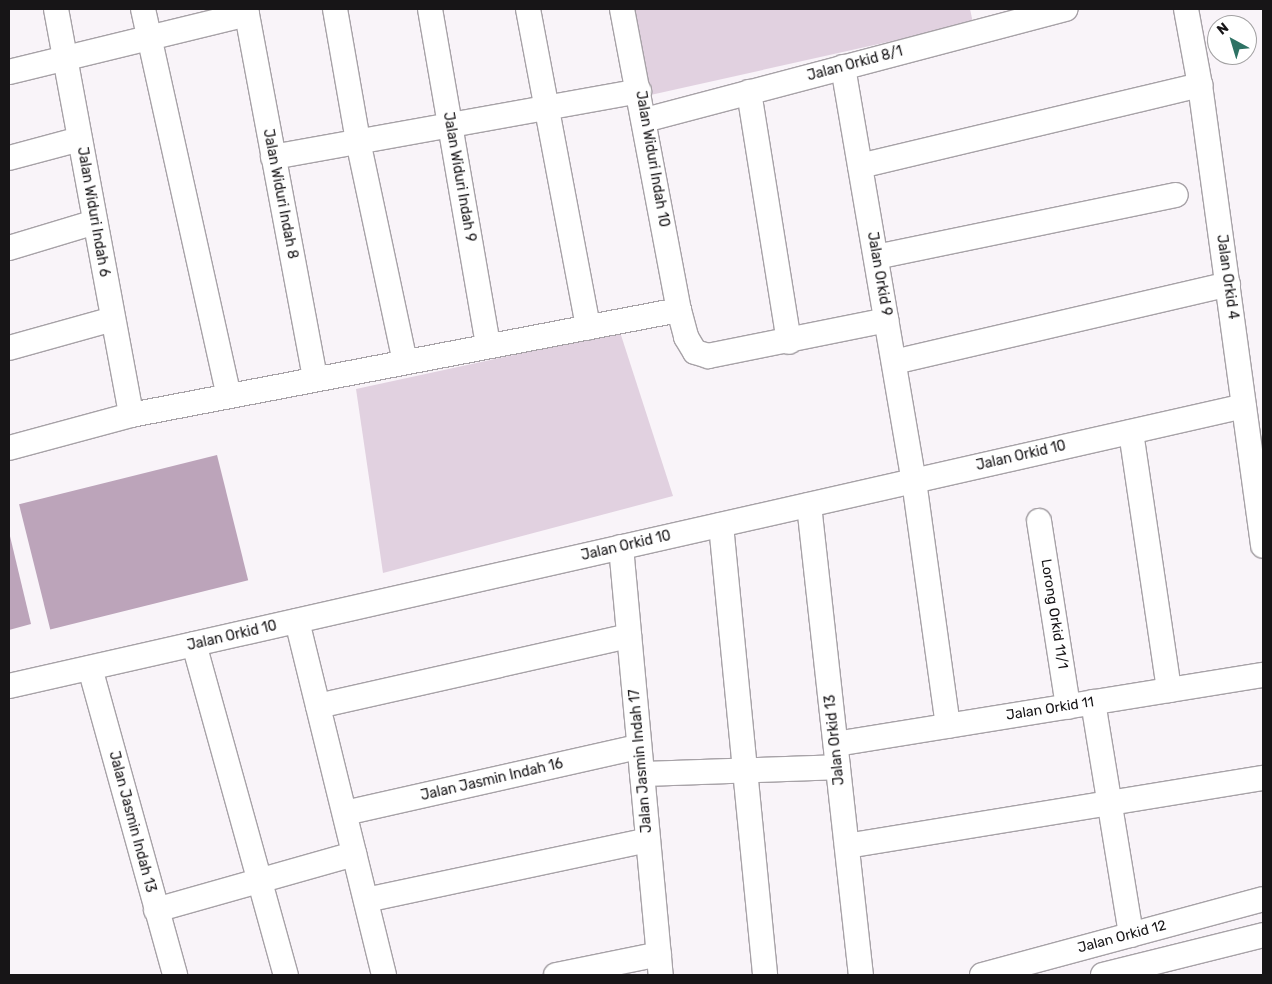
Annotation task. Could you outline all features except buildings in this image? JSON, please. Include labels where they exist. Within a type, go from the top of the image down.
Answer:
[{"type":"street","name":"Jalan Widuri Indah 6","points":[[56,9],[131,415]]},
{"type":"street","points":[[144,9],[229,396]]},
{"type":"street","points":[[335,9],[358,141],[405,362]]},
{"type":"street","name":"Jalan Widuri Indah 9","points":[[430,9],[488,346]]},
{"type":"street","points":[[528,9],[588,327]]},
{"type":"street","name":"Jalan Widuri Indah 10","points":[[622,9],[640,91],[679,310],[686,337],[695,352],[708,356],[789,342]]},
{"type":"street","name":"Jalan Orkid 8/1","points":[[645,120],[1066,9]]},
{"type":"street","name":"Jalan Orkid 4","points":[[1186,9],[1200,85],[1263,546]]},
{"type":"street","points":[[9,72],[246,11]]},
{"type":"street","name":"Jalan Widuri Indah 8","points":[[246,11],[315,379]]},
{"type":"street","name":"Jalan Orkid 9","points":[[843,68],[914,481],[948,726]]},
{"type":"street","points":[[860,166],[1200,85]]},
{"type":"street","points":[[273,157],[547,106],[640,91]]},
{"type":"street","points":[[750,92],[789,342],[886,320]]},
{"type":"street","points":[[9,158],[80,139]]},
{"type":"street","points":[[876,257],[1176,195]]},
{"type":"street","points":[[9,248],[95,222]]},
{"type":"street","points":[[894,362],[1228,284]]},
{"type":"street","points":[[9,448],[131,415],[679,310]]},
{"type":"street","points":[[9,348],[113,319]]},
{"type":"street","name":"Jalan Orkid 10","points":[[9,686],[1244,406]]},
{"type":"street","points":[[1131,432],[1169,690]]},
{"type":"street","name":"Jalan Orkid 13","points":[[809,505],[861,975]]},
{"type":"street","name":"Lorong Orkid 11/1","points":[[1039,521],[1068,706]]},
{"type":"street","points":[[721,524],[765,975]]},
{"type":"street","name":"Jalan Jasmin Indah 17","points":[[621,547],[659,965]]},
{"type":"street","points":[[297,621],[384,975]]},
{"type":"street","points":[[318,706],[629,636]]},
{"type":"street","points":[[194,644],[286,975]]},
{"type":"street","name":"Jalan Jasmin Indah 13","points":[[90,668],[174,975]]},
{"type":"street","name":"Jalan Orkid 11","points":[[642,774],[744,770],[837,755],[948,726],[1263,675]]},
{"type":"street","points":[[1093,702],[1130,935]]},
{"type":"street","name":"Jalan Jasmin Indah 16","points":[[345,813],[639,747]]},
{"type":"street","points":[[847,846],[1263,778]]},
{"type":"street","points":[[366,900],[648,840]]},
{"type":"street","points":[[156,910],[354,854]]},
{"type":"street","name":"Jalan Orkid 12","points":[[982,975],[1263,899]]},
{"type":"street","points":[[1104,975],[1263,935]]},
{"type":"street","points":[[556,975],[659,965]]},
{"type":"shaded area","points":[[631,9],[970,9],[973,23],[646,96]]},
{"type":"shaded area","points":[[620,332],[673,496],[383,573],[356,389]]},
{"type":"shaded area","points":[[217,455],[248,580],[50,630],[19,504]]},
{"type":"shaded area","points":[[9,532],[31,624],[9,630]]}]
